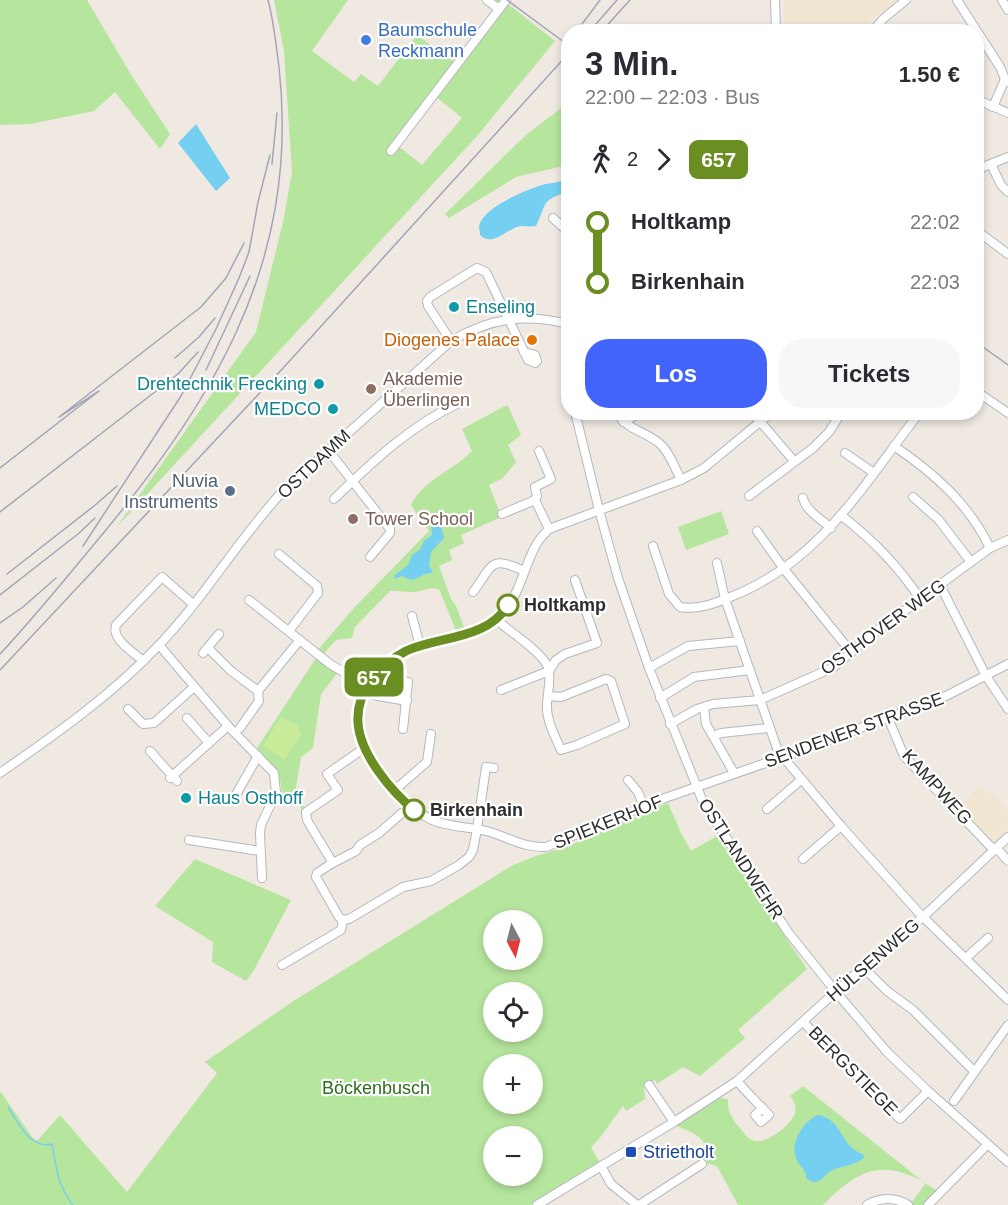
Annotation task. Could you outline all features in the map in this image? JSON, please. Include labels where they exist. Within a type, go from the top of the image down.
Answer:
[{"type":"street","points":[[487,0],[499,9]]},
{"type":"street","points":[[391,151],[506,0]]},
{"type":"street","points":[[775,0],[776,24]]},
{"type":"street","points":[[880,24],[906,0]]},
{"type":"street","points":[[957,0],[972,24]]},
{"type":"street","points":[[1002,0],[1008,10]]},
{"type":"street","points":[[984,42],[1006,80],[993,107]]},
{"type":"street","points":[[984,103],[1008,113]]},
{"type":"street","points":[[984,167],[1008,157]]},
{"type":"street","points":[[991,164],[1001,185],[1008,192]]},
{"type":"street","points":[[553,218],[561,225]]},
{"type":"street","points":[[984,236],[1008,254]]},
{"type":"street","points":[[452,341],[428,306],[427,301],[477,268],[486,272],[524,352]]},
{"type":"street","name":"OSTDAMM","points":[[0,773],[96,705],[143,661],[193,604],[263,513],[282,492],[452,341],[478,327],[507,319],[534,317],[561,323]]},
{"type":"street","points":[[984,396],[1008,413]]},
{"type":"street","points":[[334,499],[385,451],[418,425],[461,402]]},
{"type":"street","name":"OSTLANDWEHR","points":[[577,420],[618,578],[649,668],[696,788],[720,830],[788,932],[887,1052],[1008,1162]]},
{"type":"street","points":[[628,420],[624,422],[659,443],[666,451],[681,480]]},
{"type":"street","points":[[749,496],[825,437],[836,420]]},
{"type":"street","points":[[653,546],[669,594],[680,607],[695,608],[725,599],[765,581],[784,569],[831,528],[914,420]]},
{"type":"street","points":[[548,696],[561,697],[606,679],[611,681],[625,724],[577,746],[561,750],[550,724],[547,707],[548,666],[540,655],[497,620],[508,605],[535,545],[549,529],[681,480],[704,468],[761,422],[794,461]]},
{"type":"street","points":[[894,446],[923,465],[949,490],[969,512],[990,548]]},
{"type":"street","points":[[328,450],[390,529],[390,533],[370,557]]},
{"type":"street","points":[[539,451],[551,479],[535,487],[537,496],[535,500],[549,529]]},
{"type":"street","points":[[845,453],[874,473]]},
{"type":"street","points":[[913,496],[938,519],[971,562]]},
{"type":"street","points":[[803,498],[814,514],[831,528]]},
{"type":"street","points":[[502,514],[535,500]]},
{"type":"street","points":[[842,516],[885,553],[902,572],[921,600]]},
{"type":"street","points":[[757,531],[784,569],[851,652]]},
{"type":"street","name":"OSTHOVER WEG","points":[[704,706],[760,700],[834,668],[874,633],[990,548],[1008,540]]},
{"type":"street","points":[[279,554],[317,586],[318,593],[289,631]]},
{"type":"street","points":[[473,592],[496,562],[502,562],[524,571]]},
{"type":"street","points":[[717,563],[725,599],[778,752],[923,917],[1008,1000]]},
{"type":"street","points":[[143,661],[116,636],[114,630],[116,625],[162,577],[193,604]]},
{"type":"street","points":[[501,690],[549,672],[556,660],[565,654],[597,643],[575,580]]},
{"type":"street","points":[[940,585],[986,676],[1008,709]]},
{"type":"street","points":[[249,600],[299,641],[343,673],[367,686],[373,695],[407,701]]},
{"type":"street","points":[[412,616],[420,646]]},
{"type":"street","name":"SPIEKERHOF","points":[[497,620],[482,628],[420,646],[393,659],[379,670],[367,686],[361,700],[358,721],[363,748],[393,788],[410,806],[435,822],[489,831],[534,848],[546,847],[696,788]]},
{"type":"street","points":[[219,634],[205,650],[255,691],[258,691]]},
{"type":"street","points":[[258,691],[299,641]]},
{"type":"street","points":[[649,668],[688,646],[740,641]]},
{"type":"street","points":[[159,645],[228,726],[274,773],[276,793],[261,825],[262,878]]},
{"type":"street","name":"SENDENER STRASSE","points":[[696,788],[948,695],[1008,664]]},
{"type":"street","points":[[660,698],[694,677],[750,670]]},
{"type":"street","points":[[403,729],[408,682]]},
{"type":"street","points":[[128,709],[143,724],[154,723],[195,687]]},
{"type":"street","points":[[240,728],[260,701],[258,691]]},
{"type":"street","points":[[670,724],[704,706],[706,723],[734,773]]},
{"type":"street","points":[[187,718],[209,743]]},
{"type":"street","name":"KAMPWEG","points":[[888,718],[904,756],[1008,861]]},
{"type":"street","points":[[150,751],[173,779],[228,726]]},
{"type":"street","points":[[714,736],[721,733],[769,728]]},
{"type":"street","points":[[393,788],[398,787],[427,762],[431,734]]},
{"type":"street","points":[[331,864],[306,812],[338,790],[327,774],[363,748]]},
{"type":"street","points":[[234,798],[258,756]]},
{"type":"street","points":[[410,806],[379,833],[360,845],[357,851],[317,873],[316,877],[339,917],[344,920],[349,919],[404,887],[432,881],[469,857],[473,850],[477,830],[486,767],[494,768]]},
{"type":"street","points":[[628,780],[638,792],[644,807]]},
{"type":"street","points":[[768,809],[801,780]]},
{"type":"street","points":[[803,859],[841,826]]},
{"type":"street","name":"HÜLSENWEG","points":[[537,1205],[737,1081],[863,967],[923,917],[1008,837]]},
{"type":"street","points":[[189,840],[260,851]]},
{"type":"street","points":[[282,965],[341,930],[344,920]]},
{"type":"street","points":[[966,958],[988,938]]},
{"type":"street","points":[[863,967],[887,991],[913,1010],[974,1071]]},
{"type":"street","name":"BERGSTIEGE","points":[[803,1022],[900,1119],[928,1091]]},
{"type":"street","points":[[954,1101],[1008,1025]]},
{"type":"street","points":[[737,1081],[763,1108]]},
{"type":"street","points":[[649,1085],[674,1122]]},
{"type":"street","points":[[927,1205],[987,1145]]},
{"type":"street","points":[[601,1166],[611,1184],[638,1205],[702,1164]]},
{"type":"street","points":[[867,1205],[887,1199],[902,1201],[908,1205]]},
{"type":"shaded area","points":[[784,0],[896,0],[865,24],[784,24]]},
{"type":"shaded area","points":[[980,786],[996,798],[1008,812],[1008,829],[992,844],[958,807]]},
{"type":"green space","points":[[0,0],[87,0],[130,73],[170,134],[160,149],[115,92],[94,111],[30,124],[0,125]]},
{"type":"green space","points":[[274,0],[348,0],[312,51],[354,82],[361,74],[378,86],[417,35],[457,64],[499,9],[487,0],[503,0],[555,41],[477,136],[116,528],[256,332],[283,222],[292,172],[284,51]],"holes":[[[434,95],[462,118],[422,165],[397,145]]]},
{"type":"green space","points":[[561,108],[561,167],[516,177],[449,218],[445,214],[527,134]]},
{"type":"green space","points":[[508,406],[521,435],[508,445],[516,462],[503,478],[489,485],[500,513],[499,518],[461,535],[464,543],[449,550],[452,560],[439,566],[465,630],[457,633],[439,589],[431,588],[414,592],[390,591],[355,627],[352,638],[336,640],[321,657],[339,671],[321,694],[313,748],[301,757],[295,794],[306,809],[303,811],[292,797],[282,794],[280,779],[257,748],[320,652],[318,650],[353,609],[429,531],[411,505],[423,488],[472,451],[462,429]]},
{"type":"green space","points":[[721,511],[729,534],[686,550],[678,527]]},
{"type":"green space","points":[[281,717],[298,726],[301,735],[284,760],[263,745]]},
{"type":"green space","name":"Böckenbusch","points":[[668,803],[691,851],[717,836],[807,969],[738,1030],[745,1038],[700,1076],[683,1067],[657,1084],[655,1080],[644,1086],[645,1099],[626,1111],[623,1106],[591,1147],[600,1163],[531,1205],[0,1205],[0,1091],[37,1141],[60,1115],[127,1192],[217,1073],[205,1062],[292,1002],[513,865],[568,846]]},
{"type":"green space","points":[[195,859],[291,900],[246,981],[212,962],[213,942],[155,906]]},
{"type":"green space","points":[[803,1086],[923,1182],[895,1171],[870,1171],[847,1183],[823,1205],[738,1205],[717,1166],[709,1164],[704,1166],[701,1163],[705,1155],[705,1148],[700,1138],[674,1125],[719,1098],[728,1099],[731,1115],[746,1135],[750,1139],[762,1141],[776,1134],[788,1124],[796,1109],[790,1096]]},
{"type":"green space","points":[[926,1184],[938,1191],[923,1205],[913,1205],[911,1203]]},
{"type":"water","points":[[196,124],[230,178],[216,191],[178,143]]},
{"type":"water","points":[[561,181],[561,194],[546,203],[536,226],[516,227],[490,239],[480,235],[479,226],[482,219],[496,206],[526,191]]},
{"type":"water","points":[[437,519],[444,538],[431,552],[429,565],[433,573],[411,580],[402,576],[394,579],[395,575],[408,565],[412,555],[420,550],[424,541],[432,535],[431,522]]},
{"type":"water","points":[[818,1115],[832,1122],[850,1146],[863,1154],[864,1158],[833,1170],[819,1181],[813,1182],[807,1179],[797,1161],[795,1146],[803,1127]]},
{"type":"waterway","points":[[8,1107],[31,1139],[44,1145],[52,1144],[61,1184],[73,1205]]},
{"type":"railway","points":[[0,654],[131,499],[171,444],[207,388],[237,331],[260,270],[275,207],[282,139],[279,67],[268,0]]},
{"type":"railway","points":[[507,0],[561,40]]},
{"type":"railway","points":[[582,24],[600,0]]},
{"type":"railway","points":[[596,24],[617,0]]},
{"type":"railway","points":[[608,24],[630,0]]},
{"type":"railway","points":[[0,670],[285,366],[561,62]]},
{"type":"railway","points":[[272,164],[277,113]]},
{"type":"railway","points":[[83,546],[181,396],[216,329],[249,252],[270,155]]},
{"type":"railway","points":[[0,468],[99,391],[59,417],[201,307],[226,278],[244,243]]},
{"type":"railway","points":[[206,370],[250,276]]},
{"type":"railway","points":[[175,358],[199,337],[215,318]]},
{"type":"railway","points":[[984,348],[1008,365]]},
{"type":"railway","points":[[0,512],[178,374],[198,352]]},
{"type":"railway","points":[[7,574],[117,486]]},
{"type":"railway","points":[[0,595],[95,518]]},
{"type":"railway","points":[[0,623],[23,607],[56,578]]},
{"type":"bus line","name":"657","points":[[414,810],[393,788],[363,748],[358,712],[367,686],[379,670],[393,659],[420,646],[482,628],[497,620],[508,605]]},
{"type":"place","name":"Baumschule Reckmann","points":[[366,40]]},
{"type":"place","name":"Enseling","points":[[454,307]]},
{"type":"place","name":"Diogenes Palace","points":[[532,340]]},
{"type":"place","name":"Drehtechnik Frecking","points":[[319,384]]},
{"type":"place","name":"Akademie Überlingen","points":[[371,389]]},
{"type":"place","name":"MEDCO","points":[[333,409]]},
{"type":"place","name":"Nuvia Instruments","points":[[230,491]]},
{"type":"place","name":"Tower School","points":[[353,519]]},
{"type":"place","name":"Holtkamp","points":[[508,605]]},
{"type":"place","name":"Haus Osthoff","points":[[186,798]]},
{"type":"place","name":"Birkenhain","points":[[414,810]]},
{"type":"place","name":"Strietholt","points":[[631,1152]]}]
